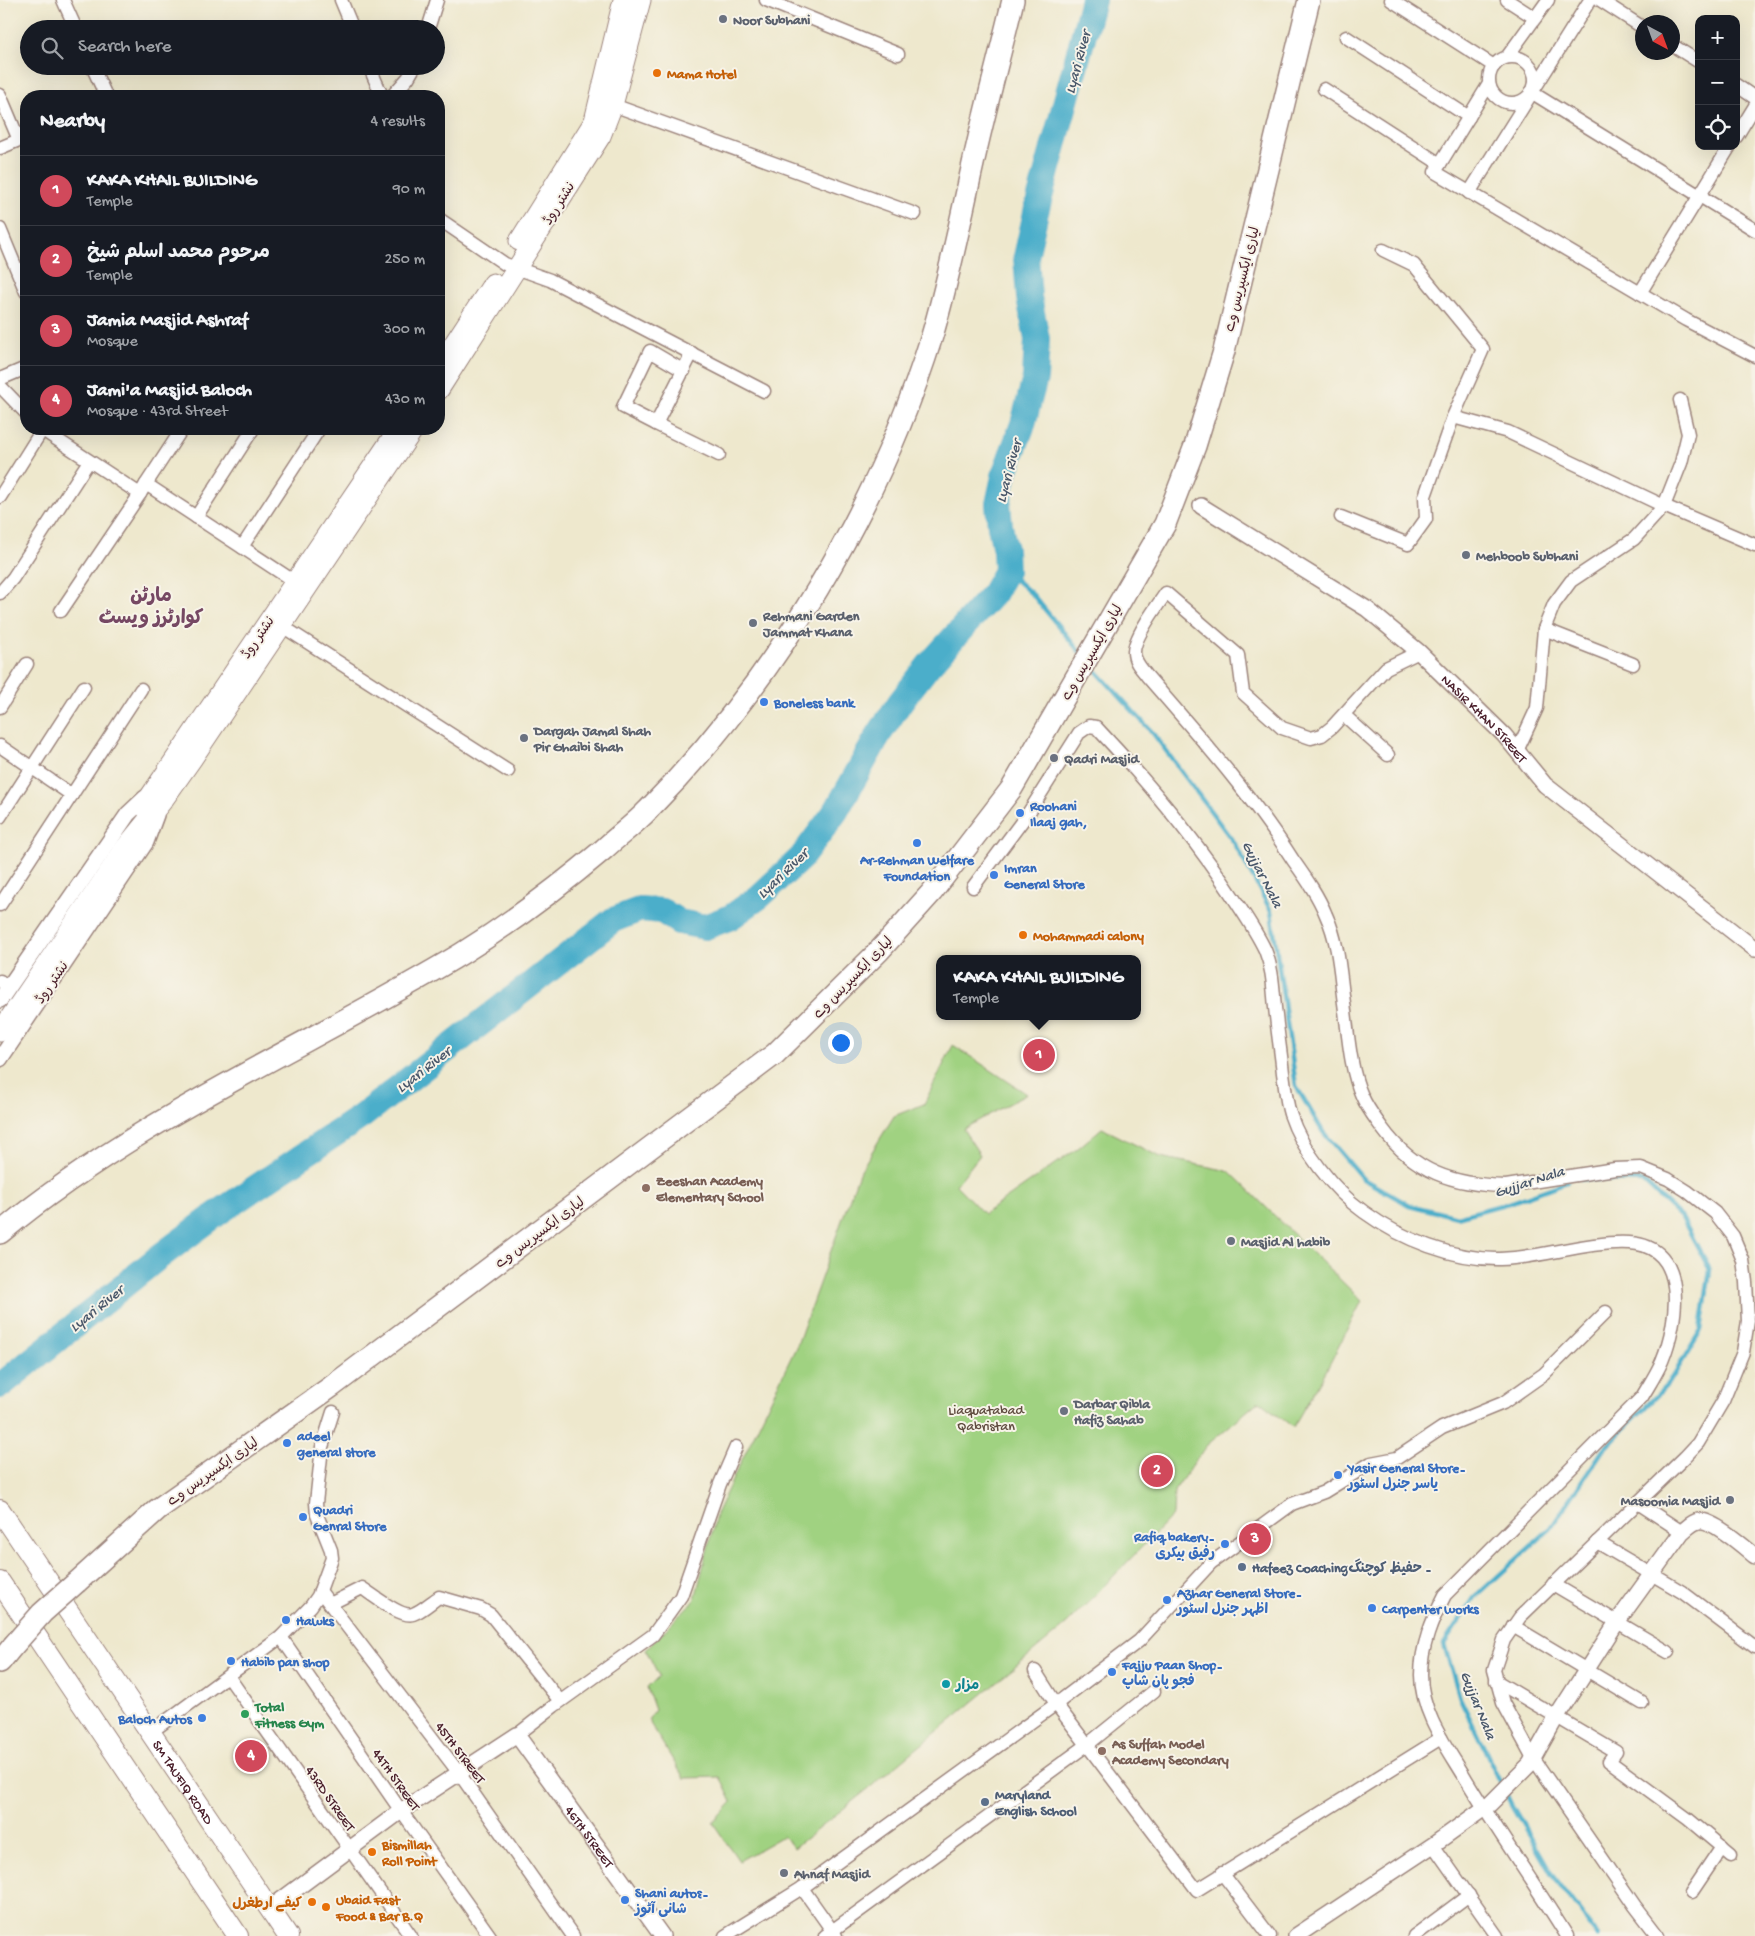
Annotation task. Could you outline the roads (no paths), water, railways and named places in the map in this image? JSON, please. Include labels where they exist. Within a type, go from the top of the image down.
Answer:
[{"type":"highway","points":[[0,1233],[64,1182],[139,1133],[423,976],[503,926],[578,871],[646,812],[708,744],[764,670],[818,588],[867,499],[906,410],[931,338],[954,258],[973,163],[1013,0]]},
{"type":"highway","name":"لیاری ایکسپریس وے","points":[[0,1662],[42,1613],[158,1510],[331,1387],[775,1054],[879,951],[932,892],[1012,788],[1165,524],[1196,446],[1224,351],[1309,0]]},
{"type":"highway","name":"SM TAUFIQ ROAD","points":[[0,1510],[288,1936]]},
{"type":"highway","points":[[0,1582],[238,1936]]},
{"type":"main road","name":"نشتر روڈ","points":[[445,380],[594,120],[623,0]]},
{"type":"main road","name":"نشتر روڈ","points":[[445,358],[601,136],[613,105],[641,0]]},
{"type":"main road","name":"نشتر روڈ","points":[[0,1032],[124,849],[152,799],[394,435]]},
{"type":"main road","name":"نشتر روڈ","points":[[152,799],[282,626],[410,435]]},
{"type":"street","points":[[64,0],[72,20]]},
{"type":"street","points":[[341,0],[349,20]]},
{"type":"street","points":[[431,20],[438,0]]},
{"type":"street","points":[[766,0],[898,54]]},
{"type":"street","points":[[1391,0],[1494,66]]},
{"type":"street","points":[[1507,0],[1536,18]]},
{"type":"street","points":[[1507,57],[1523,60],[1532,68],[1535,75],[1535,84],[1531,92],[1525,99],[1518,102],[1510,103],[1497,98],[1489,84],[1489,76],[1494,66],[1507,57],[1548,0]]},
{"type":"street","points":[[1470,193],[1531,92],[1590,0]]},
{"type":"street","points":[[1600,0],[1635,22]]},
{"type":"street","points":[[1346,37],[1469,117]]},
{"type":"street","points":[[1680,50],[1696,60]]},
{"type":"street","points":[[96,75],[103,90]]},
{"type":"street","points":[[373,75],[379,90]]},
{"type":"street","points":[[397,90],[410,75]]},
{"type":"street","points":[[1489,84],[1435,172],[1640,293],[1755,356]]},
{"type":"street","points":[[1740,88],[1755,98]]},
{"type":"street","points":[[1324,89],[1440,164]]},
{"type":"street","points":[[1531,92],[1755,230]]},
{"type":"street","points":[[0,95],[20,132]]},
{"type":"street","points":[[613,105],[915,214]]},
{"type":"street","points":[[1740,130],[1755,106]]},
{"type":"street","points":[[0,148],[20,139]]},
{"type":"street","points":[[1640,293],[1728,150]]},
{"type":"street","points":[[445,224],[511,266],[550,280],[764,391]]},
{"type":"street","points":[[0,229],[20,277]]},
{"type":"street","points":[[1341,517],[1408,544],[1426,519],[1425,496],[1453,417],[1483,349],[1414,265],[1383,250]]},
{"type":"street","points":[[684,371],[650,351],[623,407],[719,455]]},
{"type":"street","points":[[656,424],[692,353]]},
{"type":"street","points":[[0,379],[20,371]]},
{"type":"street","points":[[0,386],[20,407]]},
{"type":"street","points":[[1517,751],[1536,708],[1544,629],[1554,604],[1571,581],[1634,539],[1664,506],[1681,463],[1688,434],[1680,400]]},
{"type":"street","points":[[1453,417],[1508,432],[1664,506],[1755,545]]},
{"type":"street","points":[[0,497],[39,435]]},
{"type":"street","points":[[50,435],[89,461],[196,517],[295,582]]},
{"type":"street","points":[[61,611],[178,435]]},
{"type":"street","points":[[196,517],[249,435]]},
{"type":"street","points":[[242,547],[315,435]]},
{"type":"street","points":[[0,593],[13,578],[89,461]]},
{"type":"street","name":"NASIR KHAN STREET","points":[[1201,506],[1367,609],[1419,652],[1504,735],[1545,785],[1755,948]]},
{"type":"street","points":[[1419,652],[1386,668],[1332,728],[1322,735],[1311,738],[1282,728],[1243,693],[1238,655],[1166,593],[1145,625],[1135,646],[1134,653],[1137,662],[1230,772],[1259,810],[1327,915],[1339,959],[1355,1074],[1362,1096],[1373,1116],[1403,1153],[1425,1169],[1448,1178],[1488,1186],[1506,1186],[1615,1169],[1641,1168],[1668,1179],[1687,1191],[1715,1213],[1733,1236],[1742,1260],[1746,1282],[1748,1322],[1743,1352],[1723,1401],[1698,1443],[1638,1504],[1553,1584],[1513,1626],[1504,1640],[1494,1670],[1503,1702],[1532,1761],[1645,1921],[1658,1936]]},
{"type":"street","points":[[282,626],[508,771]]},
{"type":"street","points":[[1544,629],[1633,664]]},
{"type":"street","points":[[0,707],[27,664]]},
{"type":"street","points":[[0,817],[84,687]]},
{"type":"street","points":[[0,905],[141,689]]},
{"type":"street","points":[[1344,715],[1388,755]]},
{"type":"street","points":[[973,887],[1029,812],[1079,733],[1089,726],[1096,727],[1124,756],[1186,830],[1213,866],[1265,951],[1274,981],[1276,1016],[1290,1114],[1309,1153],[1346,1199],[1383,1225],[1424,1243],[1461,1254],[1501,1259],[1602,1244],[1628,1243],[1642,1245],[1654,1251],[1665,1260],[1672,1273],[1675,1316],[1669,1342],[1661,1364],[1642,1397],[1445,1595],[1433,1618],[1426,1641],[1421,1675],[1424,1698],[1441,1738],[1487,1806],[1567,1936]]},
{"type":"street","points":[[0,746],[72,795]]},
{"type":"street","name":"نشتر روڈ","points":[[0,1000],[4,984],[128,814],[152,799]]},
{"type":"street","name":"نشتر روڈ","points":[[0,1059],[146,842],[152,799]]},
{"type":"street","points":[[726,1936],[802,1888],[1056,1704],[1139,1641],[1211,1563],[1292,1504],[1324,1492],[1371,1463],[1398,1458],[1442,1428],[1503,1403],[1544,1374],[1606,1312]]},
{"type":"street","points":[[151,1732],[281,1637],[311,1606],[320,1591],[332,1558],[316,1503],[322,1447],[333,1412]]},
{"type":"street","points":[[269,1909],[401,1811],[517,1735],[560,1701],[653,1635],[681,1596],[720,1484],[736,1447]]},
{"type":"street","points":[[1638,1504],[1682,1532]]},
{"type":"street","points":[[1296,1936],[1487,1806],[1532,1761],[1557,1716],[1617,1622],[1682,1532],[1690,1525],[1699,1521],[1709,1522],[1755,1556]]},
{"type":"street","points":[[1597,1542],[1682,1592],[1755,1647]]},
{"type":"street","points":[[1553,1584],[1668,1652]]},
{"type":"street","points":[[330,1604],[362,1588],[398,1612],[406,1614],[412,1615],[439,1597],[481,1609],[491,1615],[560,1701]]},
{"type":"street","name":"45TH STREET","points":[[320,1591],[459,1773],[573,1936]]},
{"type":"street","points":[[1513,1626],[1642,1702]]},
{"type":"street","name":"44TH STREET","points":[[281,1637],[490,1936]]},
{"type":"street","points":[[1035,1671],[1056,1704],[1197,1890],[1441,1738]]},
{"type":"street","name":"43RD STREET","points":[[228,1676],[410,1936]]},
{"type":"street","points":[[1496,1681],[1616,1752],[1609,1761],[1688,1818],[1727,1851],[1691,1893]]},
{"type":"street","points":[[802,1888],[831,1934],[1087,1745],[1154,1691]]},
{"type":"street","name":"46TH STREET","points":[[517,1735],[662,1936]]},
{"type":"street","points":[[1432,1845],[1498,1936]]},
{"type":"street","points":[[1222,1873],[1270,1936]]},
{"type":"street","points":[[1414,1936],[1469,1895]]},
{"type":"waterway","name":"Lyari River","points":[[0,1386],[159,1257],[218,1213],[362,1116],[613,920],[641,909],[662,911],[679,922],[705,927],[731,917],[759,897],[801,858],[836,811],[879,734],[901,701],[929,665],[993,594],[1006,571],[998,504],[1005,472],[1023,424],[1035,378],[1037,339],[1029,297],[1026,257],[1036,212],[1093,0]]},
{"type":"waterway","name":"Gujjar Nala","points":[[1006,571],[1033,595],[1083,656]]},
{"type":"waterway","name":"Gujjar Nala","points":[[1090,664],[1152,732],[1235,844],[1271,911],[1296,1086],[1323,1132],[1363,1179],[1409,1205],[1457,1217],[1512,1202],[1567,1182]]},
{"type":"waterway","name":"Gujjar Nala","points":[[1582,1179],[1643,1181],[1682,1218],[1710,1270],[1701,1330],[1669,1383],[1603,1450],[1551,1528],[1474,1598],[1444,1644],[1460,1698],[1511,1804],[1552,1875],[1597,1936]]},
{"type":"place","name":"Noor Subhani","points":[[723,19]]},
{"type":"place","name":"Mama Hotel","points":[[657,73]]},
{"type":"place","name":"Mehboob Subhani","points":[[1466,555]]},
{"type":"place","name":"Rehmani Garden Jammat Khana","points":[[753,623]]},
{"type":"place","name":"Boneless bank","points":[[764,702]]},
{"type":"place","name":"Dargah Jamal Shah Pir Ghaibi Shah","points":[[524,738]]},
{"type":"place","name":"Qadri Masjid","points":[[1054,758]]},
{"type":"place","name":"Roohani Ilaaj gah,","points":[[1020,813]]},
{"type":"place","name":"Ar-Rehman Welfare Foundation","points":[[917,843]]},
{"type":"place","name":"Imran General Store","points":[[994,875]]},
{"type":"place","name":"Mohammadi calony","points":[[1023,935]]},
{"type":"place","name":"KAKA KHAIL BUILDING","points":[[1039,1055]]},
{"type":"place","name":"Zeeshan Academy Elementary School","points":[[646,1188]]},
{"type":"place","name":"Masjid Al habib","points":[[1231,1241]]},
{"type":"place","name":"Darbar Qibla Hafiz Sahab","points":[[1064,1411]]},
{"type":"place","name":"adeel general store","points":[[287,1443]]},
{"type":"place","name":"مرحوم محمد اسلم شیخ","points":[[1157,1471]]},
{"type":"place","name":"Yasir General Store۔ یاسر جنرل اسٹور","points":[[1338,1475]]},
{"type":"place","name":"Masoomia Masjid","points":[[1730,1500]]},
{"type":"place","name":"Quadri Genral Store","points":[[303,1517]]},
{"type":"place","name":"Jamia Masjid Ashraf","points":[[1255,1539]]},
{"type":"place","name":"Rafiq bakery۔ رفیق بیکری","points":[[1225,1544]]},
{"type":"place","name":"Hafeez Coaching۔ حفیظ کوچنگ","points":[[1242,1567]]},
{"type":"place","name":"Azhar General Store۔ اظہر جنرل اسٹور","points":[[1167,1600]]},
{"type":"place","name":"Carpenter works","points":[[1372,1608]]},
{"type":"place","name":"Hawks","points":[[286,1620]]},
{"type":"place","name":"Habib pan shop","points":[[231,1661]]},
{"type":"place","name":"Fajju Paan Shop۔ فجو پان شاپ","points":[[1112,1672]]},
{"type":"place","name":"مزار","points":[[946,1684]]},
{"type":"place","name":"Total Fitness Gym","points":[[245,1714]]},
{"type":"place","name":"Baloch Autos","points":[[202,1718]]},
{"type":"place","name":"As Suffah Model Academy Secondary","points":[[1102,1751]]},
{"type":"place","name":"Jami'a Masjid Baloch","points":[[251,1756]]},
{"type":"place","name":"Maryland English School","points":[[985,1802]]},
{"type":"place","name":"Bismillah Roll Point","points":[[372,1852]]},
{"type":"place","name":"Ahnaf Masjid","points":[[784,1873]]},
{"type":"place","name":"Shani autos۔ شانی آٹوز","points":[[625,1900]]},
{"type":"place","name":"کیفے ارطغرل","points":[[312,1902]]},
{"type":"place","name":"Ubaid Fast Food & Bar B.Q","points":[[326,1907]]},
{"type":"district","name":"مارٹن کوارٹرز ویسٹ","points":[[151,605]]},
{"type":"park label","name":"Liaquatabad Qabristan","points":[[986,1418]]}]
